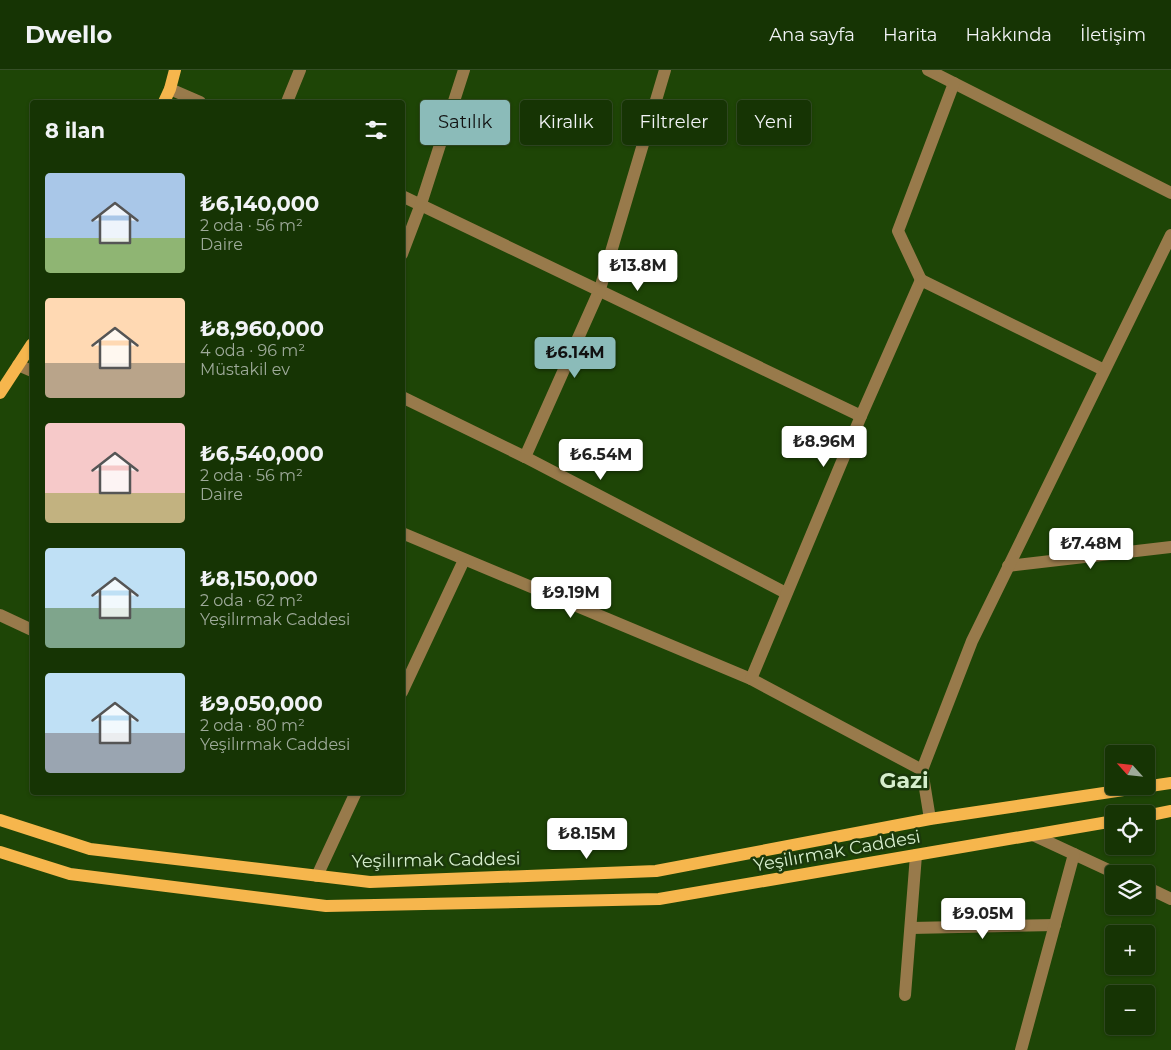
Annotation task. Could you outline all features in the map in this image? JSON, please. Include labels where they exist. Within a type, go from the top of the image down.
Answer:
[{"type":"main road","points":[[165,100],[175,70]]},
{"type":"main road","points":[[0,393],[30,347]]},
{"type":"main road","name":"Yeşilırmak Caddesi","points":[[0,820],[90,849],[370,882],[656,871],[930,819],[1171,783]]},
{"type":"main road","points":[[1155,815],[1171,812]]},
{"type":"main road","name":"Yeşilırmak Caddesi","points":[[0,852],[70,874],[326,906],[659,899],[1105,823]]},
{"type":"street","points":[[287,100],[300,70]]},
{"type":"street","points":[[405,246],[421,204],[464,70]]},
{"type":"street","points":[[525,457],[600,289],[665,70]]},
{"type":"street","points":[[928,70],[1171,193]]},
{"type":"street","points":[[954,83],[898,231],[921,280],[1104,370]]},
{"type":"street","points":[[170,89],[195,100]]},
{"type":"street","points":[[405,197],[600,289],[861,416]]},
{"type":"street","points":[[930,819],[922,770],[972,641],[1171,235]]},
{"type":"street","points":[[750,678],[921,280]]},
{"type":"street","points":[[18,365],[30,370]]},
{"type":"street","points":[[405,398],[525,457],[786,593]]},
{"type":"street","points":[[405,534],[750,678],[922,770]]},
{"type":"street","points":[[1008,566],[1171,547]]},
{"type":"street","points":[[405,686],[464,560]]},
{"type":"street","points":[[0,615],[30,629]]},
{"type":"street","points":[[317,876],[355,795]]},
{"type":"street","points":[[1033,835],[1105,868]]},
{"type":"street","points":[[1021,1050],[1074,854]]},
{"type":"street","points":[[905,995],[916,855]]},
{"type":"street","points":[[1155,891],[1171,898]]},
{"type":"street","points":[[911,928],[1055,925]]},
{"type":"district","name":"Gazi","points":[[904,780]]}]
